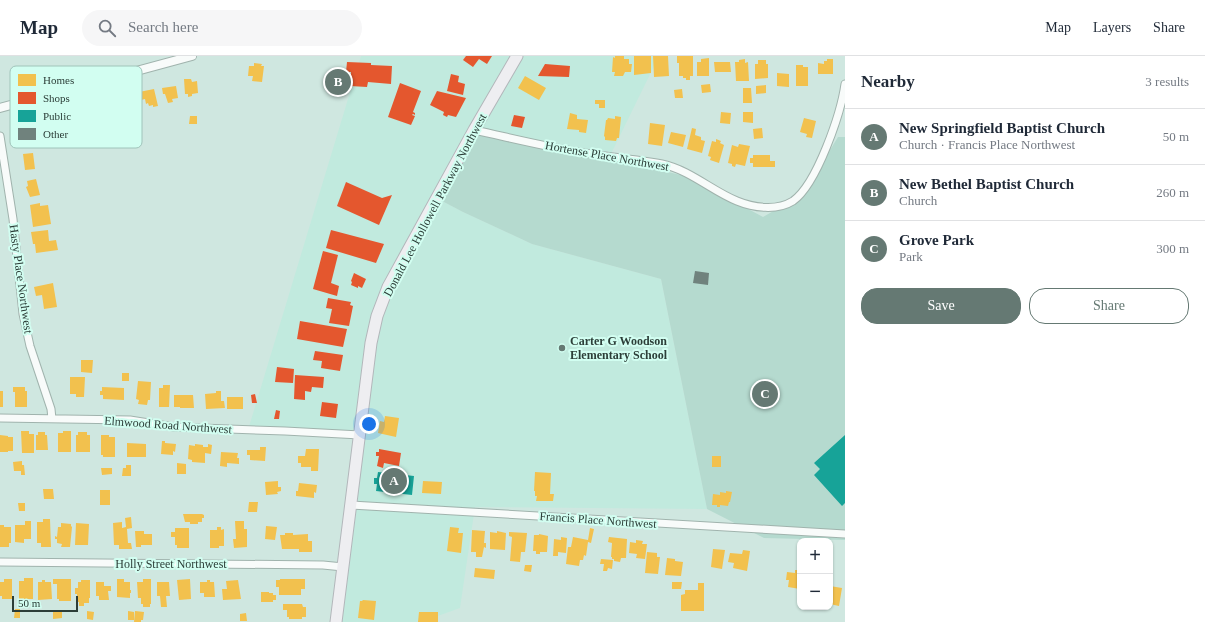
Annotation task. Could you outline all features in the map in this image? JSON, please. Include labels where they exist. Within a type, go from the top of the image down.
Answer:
[{"type":"main road","name":"Donald Lee Hollowell Parkway Northwest","points":[[336,622],[371,343],[377,316],[388,287],[474,130],[517,56]]},
{"type":"street","points":[[142,70],[192,56]]},
{"type":"street","name":"Hortense Place Northwest","points":[[474,130],[582,153],[663,164],[687,173],[725,196],[739,202],[762,208],[781,206],[793,201],[804,190],[812,176],[831,137],[843,98],[845,84]]},
{"type":"street","points":[[0,108],[10,105]]},
{"type":"street","name":"Hasty Place Northwest","points":[[0,136],[13,218],[23,314],[30,346],[51,409],[52,419]]},
{"type":"street","name":"Elmwood Road Northwest","points":[[0,418],[130,420],[174,427],[360,435]]},
{"type":"street","name":"Francis Place Northwest","points":[[351,505],[845,534]]},
{"type":"street","name":"Holly Street Northwest","points":[[0,562],[315,565],[343,567]]},
{"type":"shaded area","points":[[361,56],[659,56],[609,158],[442,201],[532,244],[661,279],[707,509],[475,507],[460,608],[421,622],[333,622],[362,436],[248,430]]},
{"type":"shaded area","points":[[477,126],[689,177],[763,217],[803,194],[838,137],[845,137],[845,540],[833,540],[833,538],[764,538],[707,509],[661,279],[532,244],[442,201]]},
{"type":"building: Homes","points":[[615,56],[624,56],[624,59],[629,59],[629,64],[632,64],[631,72],[625,72],[623,76],[614,76],[615,72],[612,72],[613,57],[615,58]]},
{"type":"building: Homes","points":[[634,56],[651,56],[651,73],[634,75]]},
{"type":"building: Homes","points":[[653,56],[668,56],[669,76],[654,77]]},
{"type":"building: Homes","points":[[677,56],[693,56],[693,76],[690,76],[690,80],[686,80],[683,76],[679,76],[679,63],[677,63]]},
{"type":"building: Homes","points":[[709,58],[709,76],[697,76],[697,62],[701,62],[701,59]]},
{"type":"building: Homes","points":[[745,59],[745,63],[748,62],[749,81],[736,81],[735,62]]},
{"type":"building: Homes","points":[[827,59],[833,59],[833,74],[818,74],[818,63],[824,64],[824,61],[827,61]]},
{"type":"building: Homes","points":[[758,60],[766,60],[766,64],[768,64],[768,78],[755,79],[755,64],[758,64]]},
{"type":"building: Homes","points":[[714,62],[730,62],[731,72],[715,72]]},
{"type":"building: Homes","points":[[254,63],[262,64],[261,66],[264,66],[262,82],[252,81],[253,76],[248,76],[249,66],[254,66]]},
{"type":"building: Homes","points":[[796,65],[808,67],[808,86],[796,86]]},
{"type":"building: Homes","points":[[777,73],[789,74],[789,87],[777,86]]},
{"type":"building: Homes","points":[[525,76],[546,88],[539,100],[518,88]]},
{"type":"building: Homes","points":[[184,79],[191,79],[192,82],[197,81],[198,93],[192,94],[192,96],[188,97],[188,94],[185,94]]},
{"type":"building: Homes","points":[[710,84],[711,92],[702,93],[701,85]]},
{"type":"building: Homes","points":[[766,85],[766,93],[756,94],[756,86]]},
{"type":"building: Homes","points":[[176,86],[178,98],[172,99],[173,102],[168,103],[165,94],[163,94],[162,88]]},
{"type":"building: Homes","points":[[743,88],[751,88],[752,103],[743,103]]},
{"type":"building: Homes","points":[[154,89],[158,106],[153,107],[153,105],[149,106],[148,103],[146,104],[145,99],[142,100],[142,91]]},
{"type":"building: Homes","points":[[682,89],[683,98],[675,98],[674,90]]},
{"type":"building: Homes","points":[[595,100],[605,100],[605,108],[599,108],[599,104],[595,104]]},
{"type":"building: Homes","points":[[721,112],[731,113],[730,124],[720,123]]},
{"type":"building: Homes","points":[[743,112],[753,112],[753,123],[743,122]]},
{"type":"building: Homes","points":[[570,113],[577,115],[577,119],[588,120],[586,133],[579,132],[579,130],[567,129]]},
{"type":"building: Homes","points":[[190,116],[197,116],[197,124],[189,124]]},
{"type":"building: Homes","points":[[615,116],[621,117],[619,138],[617,138],[616,141],[605,140],[606,120],[608,118],[615,119]]},
{"type":"building: Homes","points":[[804,118],[816,121],[812,138],[806,137],[807,134],[800,132]]},
{"type":"building: Homes","points":[[650,123],[665,125],[662,146],[648,144]]},
{"type":"building: Homes","points":[[692,128],[696,129],[695,135],[701,137],[701,140],[705,141],[702,153],[687,149]]},
{"type":"building: Homes","points":[[762,128],[763,138],[754,139],[753,129]]},
{"type":"building: Homes","points":[[671,132],[686,135],[683,147],[668,143]]},
{"type":"building: Homes","points":[[716,139],[721,141],[720,143],[724,145],[719,163],[710,160],[711,157],[708,156],[712,141],[716,142]]},
{"type":"building: Homes","points":[[739,144],[750,146],[745,166],[736,164],[735,167],[728,163],[732,145],[738,147]]},
{"type":"building: Homes","points":[[33,153],[35,169],[25,170],[23,154]]},
{"type":"building: Homes","points":[[753,155],[770,155],[770,161],[775,161],[775,167],[753,167],[753,163],[750,163],[750,158],[753,158]]},
{"type":"building: Homes","points":[[36,179],[40,195],[30,197],[26,187],[28,186],[27,181]]},
{"type":"building: Homes","points":[[40,203],[40,206],[48,205],[51,224],[33,227],[30,205]]},
{"type":"building: Homes","points":[[48,230],[49,241],[56,240],[58,250],[36,253],[31,232]]},
{"type":"building: Homes","points":[[53,283],[57,307],[44,309],[42,295],[36,296],[34,287]]},
{"type":"building: Homes","points":[[81,360],[93,360],[92,373],[81,372]]},
{"type":"building: Homes","points":[[122,373],[129,373],[129,381],[122,381]]},
{"type":"building: Homes","points":[[70,377],[85,377],[84,397],[76,397],[76,394],[70,394]]},
{"type":"building: Homes","points":[[138,381],[151,382],[150,400],[148,400],[147,405],[138,404],[139,400],[136,399]]},
{"type":"building: Homes","points":[[163,385],[170,385],[169,407],[159,407],[159,388],[163,388]]},
{"type":"building: Homes","points":[[13,387],[25,387],[25,391],[27,391],[27,407],[15,407],[15,392],[13,392]]},
{"type":"building: Homes","points":[[102,387],[124,388],[124,400],[103,399],[103,395],[100,395]]},
{"type":"building: Homes","points":[[0,391],[3,391],[3,407],[0,407]]},
{"type":"building: Homes","points":[[216,391],[221,391],[221,401],[224,401],[225,408],[206,409],[205,394],[216,393]]},
{"type":"building: Homes","points":[[174,395],[193,395],[194,408],[174,407]]},
{"type":"building: Homes","points":[[227,397],[243,397],[243,409],[227,409]]},
{"type":"building: Homes","points":[[385,416],[399,418],[396,437],[378,433],[380,421],[384,422]]},
{"type":"building: Homes","points":[[21,431],[29,431],[29,434],[34,434],[34,453],[22,453]]},
{"type":"building: Homes","points":[[63,431],[71,431],[71,452],[58,452],[58,433],[63,433]]},
{"type":"building: Homes","points":[[38,432],[45,432],[45,435],[47,435],[48,450],[36,450],[36,435],[38,435]]},
{"type":"building: Homes","points":[[78,432],[87,432],[87,435],[90,435],[90,452],[76,452],[76,435],[78,435]]},
{"type":"building: Homes","points":[[0,435],[13,437],[13,451],[0,452]]},
{"type":"building: Homes","points":[[101,435],[115,437],[115,457],[103,457],[103,455],[101,455]]},
{"type":"building: Homes","points":[[162,441],[165,441],[165,443],[176,444],[173,455],[161,454]]},
{"type":"building: Homes","points":[[127,443],[146,444],[146,457],[127,457]]},
{"type":"building: Homes","points":[[195,444],[203,445],[203,447],[208,447],[208,444],[212,445],[211,454],[205,453],[205,463],[192,462],[192,460],[188,459],[189,445],[195,446]]},
{"type":"building: Homes","points":[[260,447],[266,447],[265,461],[250,460],[250,455],[247,455],[247,450],[260,450]]},
{"type":"building: Homes","points":[[306,449],[319,449],[318,471],[311,471],[311,467],[301,467],[301,463],[298,463],[298,456],[305,456]]},
{"type":"building: Homes","points":[[221,452],[238,453],[237,458],[239,458],[239,464],[227,463],[227,467],[220,466]]},
{"type":"building: Homes","points":[[712,456],[721,456],[721,467],[712,467]]},
{"type":"building: Homes","points":[[22,461],[25,475],[21,475],[21,471],[14,471],[13,462]]},
{"type":"building: Homes","points":[[177,463],[186,464],[186,474],[177,474]]},
{"type":"building: Homes","points":[[126,465],[131,465],[131,476],[122,476],[123,468],[126,468]]},
{"type":"building: Homes","points":[[101,468],[112,468],[112,474],[102,475]]},
{"type":"building: Homes","points":[[535,472],[551,473],[550,494],[554,494],[553,501],[536,501],[537,496],[535,496],[534,491]]},
{"type":"building: Homes","points":[[278,481],[278,487],[281,487],[281,491],[277,492],[278,494],[266,495],[265,482]]},
{"type":"building: Homes","points":[[423,481],[442,482],[441,494],[422,493]]},
{"type":"building: Homes","points":[[299,483],[317,485],[316,493],[314,492],[314,498],[296,496]]},
{"type":"building: Homes","points":[[43,489],[53,489],[54,499],[44,499]]},
{"type":"building: Homes","points":[[100,490],[110,490],[110,505],[100,505]]},
{"type":"building: Homes","points":[[726,491],[732,492],[728,506],[720,505],[720,507],[717,507],[717,505],[712,505],[713,494],[720,495],[720,492],[726,493]]},
{"type":"building: Homes","points":[[249,502],[258,502],[257,512],[248,512]]},
{"type":"building: Homes","points":[[18,503],[25,503],[25,511],[19,511]]},
{"type":"building: Homes","points":[[183,514],[202,514],[204,515],[204,518],[202,518],[202,522],[198,522],[198,524],[190,524],[190,522],[185,522]]},
{"type":"building: Homes","points":[[131,517],[132,528],[127,529],[128,543],[131,543],[132,549],[119,549],[119,545],[114,545],[113,523],[122,522],[122,528],[126,527],[125,518]]},
{"type":"building: Homes","points":[[43,519],[50,519],[51,547],[41,547],[41,543],[37,543],[37,522],[43,522]]},
{"type":"building: Homes","points":[[25,521],[31,521],[31,539],[24,539],[24,543],[15,542],[15,525],[25,525]]},
{"type":"building: Homes","points":[[235,521],[244,521],[244,529],[247,529],[247,547],[234,548],[233,539],[236,539]]},
{"type":"building: Homes","points":[[61,523],[71,524],[70,547],[61,547],[62,544],[57,543],[57,539],[55,539],[55,536],[57,537],[58,527],[61,527]]},
{"type":"building: Homes","points":[[76,523],[89,524],[88,545],[75,545]]},
{"type":"building: Homes","points":[[0,525],[4,525],[4,527],[11,527],[11,543],[9,543],[9,547],[0,547]]},
{"type":"building: Homes","points":[[266,526],[277,527],[275,540],[265,539]]},
{"type":"building: Homes","points":[[217,527],[221,527],[221,530],[224,529],[224,546],[219,546],[219,548],[210,548],[210,530],[217,530]]},
{"type":"building: Homes","points":[[450,527],[459,528],[458,533],[463,533],[461,553],[447,551]]},
{"type":"building: Homes","points":[[175,528],[189,528],[189,548],[177,548],[177,545],[175,545],[175,537],[171,537],[171,532],[175,532]]},
{"type":"building: Homes","points":[[590,528],[594,529],[591,543],[588,542],[586,556],[584,555],[583,560],[580,560],[579,566],[566,564],[568,547],[571,547],[573,537],[588,540]]},
{"type":"building: Homes","points":[[472,530],[485,531],[484,543],[486,543],[486,548],[484,547],[482,557],[476,557],[476,552],[471,552]]},
{"type":"building: Homes","points":[[135,531],[144,531],[144,534],[152,534],[152,545],[141,545],[141,547],[136,547]]},
{"type":"building: Homes","points":[[497,531],[506,533],[505,550],[490,549],[490,532],[497,533]]},
{"type":"building: Homes","points":[[509,532],[527,533],[525,552],[521,552],[520,562],[510,561],[512,537],[509,536]]},
{"type":"building: Homes","points":[[285,533],[293,533],[293,535],[308,534],[308,541],[312,541],[312,552],[299,552],[299,549],[282,549],[280,535],[285,535]]},
{"type":"building: Homes","points":[[539,534],[548,536],[547,552],[540,552],[540,554],[536,554],[536,551],[533,551],[534,535]]},
{"type":"building: Homes","points":[[561,537],[567,538],[566,553],[558,552],[558,556],[553,556],[554,539],[561,540]]},
{"type":"building: Homes","points":[[609,537],[627,539],[626,558],[621,558],[620,562],[614,561],[611,557],[612,543],[608,542]]},
{"type":"building: Homes","points":[[636,540],[643,541],[642,544],[647,544],[645,559],[636,558],[637,554],[629,553],[630,542],[636,543]]},
{"type":"building: Homes","points":[[713,549],[725,550],[722,569],[711,567]]},
{"type":"building: Homes","points":[[743,550],[750,551],[747,571],[733,568],[734,563],[728,562],[730,553],[742,554]]},
{"type":"building: Homes","points":[[647,552],[657,553],[657,557],[660,557],[658,574],[645,573]]},
{"type":"building: Homes","points":[[667,558],[683,562],[681,576],[665,575]]},
{"type":"building: Homes","points":[[601,559],[613,560],[612,569],[608,568],[607,571],[603,571],[604,564],[600,564]]},
{"type":"building: Homes","points":[[525,565],[532,565],[531,572],[524,571]]},
{"type":"building: Homes","points":[[475,568],[495,570],[494,579],[474,577]]},
{"type":"building: Homes","points":[[795,570],[797,570],[797,588],[788,587],[789,580],[786,580],[787,572],[795,573]]},
{"type":"building: Homes","points":[[24,578],[33,578],[33,599],[19,599],[19,581],[24,581]]},
{"type":"building: Homes","points":[[4,579],[12,579],[12,599],[2,599],[2,596],[0,596],[0,582],[4,582]]},
{"type":"building: Homes","points":[[53,579],[71,579],[71,601],[59,601],[59,599],[57,599],[57,584],[53,584]]},
{"type":"building: Homes","points":[[117,579],[124,579],[124,582],[130,582],[130,598],[117,597]]},
{"type":"building: Homes","points":[[143,579],[151,579],[150,607],[143,607],[143,604],[141,604],[141,598],[138,598],[137,582],[143,582]]},
{"type":"building: Homes","points":[[190,579],[191,599],[179,600],[177,580]]},
{"type":"building: Homes","points":[[305,579],[305,589],[301,589],[301,595],[279,595],[279,587],[276,587],[276,580]]},
{"type":"building: Homes","points":[[42,580],[45,580],[45,582],[51,582],[52,599],[38,600],[38,582],[42,582]]},
{"type":"building: Homes","points":[[81,580],[90,580],[89,603],[84,603],[84,606],[79,606],[79,602],[77,602],[77,594],[75,594],[75,588],[78,588],[78,582],[81,582]]},
{"type":"building: Homes","points":[[207,580],[214,582],[215,597],[204,597],[204,593],[200,593],[200,582],[207,582]]},
{"type":"building: Homes","points":[[238,580],[241,599],[223,600],[222,589],[227,589],[226,581]]},
{"type":"building: Homes","points":[[96,582],[104,582],[104,586],[111,586],[111,591],[108,591],[109,600],[99,600],[99,596],[96,596]]},
{"type":"building: Homes","points":[[157,582],[169,582],[170,596],[166,596],[167,607],[161,607],[160,596],[157,596]]},
{"type":"building: Homes","points":[[672,582],[682,582],[681,589],[672,589]]},
{"type":"building: Homes","points":[[698,583],[704,583],[704,611],[681,611],[681,595],[685,594],[685,590],[698,590]]},
{"type":"building: Homes","points":[[833,586],[842,588],[839,606],[833,605]]},
{"type":"building: Homes","points":[[261,592],[273,593],[273,595],[276,595],[276,600],[273,600],[273,602],[261,602]]},
{"type":"building: Homes","points":[[360,601],[376,601],[374,620],[358,618]]},
{"type":"building: Homes","points":[[283,604],[302,604],[303,607],[306,607],[306,617],[302,617],[302,619],[289,619],[289,617],[287,617],[287,610],[283,610]]},
{"type":"building: Homes","points":[[15,609],[20,609],[20,618],[14,618]]},
{"type":"building: Homes","points":[[53,611],[62,611],[62,618],[53,619]]},
{"type":"building: Homes","points":[[87,611],[94,612],[93,620],[87,619]]},
{"type":"building: Homes","points":[[128,611],[134,612],[134,620],[128,620]]},
{"type":"building: Homes","points":[[135,611],[144,612],[143,620],[141,620],[141,622],[134,622]]},
{"type":"building: Homes","points":[[419,612],[438,612],[438,622],[418,622]]},
{"type":"building: Homes","points":[[246,613],[247,621],[240,621],[240,614]]},
{"type":"building: Shops","points":[[466,56],[492,56],[487,64],[479,59],[473,67],[463,60]]},
{"type":"building: Shops","points":[[347,62],[392,66],[391,84],[368,82],[367,87],[350,86],[351,72],[346,72]]},
{"type":"building: Shops","points":[[545,64],[570,66],[569,77],[538,76]]},
{"type":"building: Shops","points":[[451,74],[459,76],[458,82],[465,84],[463,95],[447,91]]},
{"type":"building: Shops","points":[[400,83],[421,91],[413,112],[415,115],[412,115],[415,116],[411,125],[388,117]]},
{"type":"building: Shops","points":[[437,91],[466,98],[456,117],[448,115],[447,117],[443,115],[444,112],[430,105]]},
{"type":"building: Shops","points":[[514,115],[525,117],[522,128],[511,126]]},
{"type":"building: Shops","points":[[346,182],[382,198],[392,195],[379,225],[337,206]]},
{"type":"building: Shops","points":[[331,230],[384,244],[376,263],[326,248]]},
{"type":"building: Shops","points":[[323,251],[338,255],[331,283],[339,286],[337,296],[313,289]]},
{"type":"building: Shops","points":[[354,273],[366,279],[362,288],[351,285]]},
{"type":"building: Shops","points":[[328,298],[351,302],[350,305],[353,306],[349,326],[329,323],[332,309],[326,308]]},
{"type":"building: Shops","points":[[300,321],[347,329],[343,347],[297,339]]},
{"type":"building: Shops","points":[[315,351],[343,355],[340,371],[321,368],[322,361],[313,360]]},
{"type":"building: Shops","points":[[277,367],[294,369],[293,383],[275,382]]},
{"type":"building: Shops","points":[[295,375],[324,377],[323,388],[312,387],[311,392],[305,391],[305,400],[294,399]]},
{"type":"building: Shops","points":[[255,394],[257,403],[252,403],[251,395]]},
{"type":"building: Shops","points":[[322,402],[338,404],[336,418],[320,416]]},
{"type":"building: Shops","points":[[276,410],[280,411],[279,419],[274,419]]},
{"type":"building: Shops","points":[[379,449],[401,453],[399,466],[384,463],[383,468],[377,466],[379,456],[376,456],[376,452],[379,452]]},
{"type":"building: Public","points":[[845,435],[845,503],[842,506],[814,475],[820,469],[814,463]]},
{"type":"building: Public","points":[[378,472],[414,476],[412,495],[376,491],[377,484],[374,484],[374,478],[377,478]]},
{"type":"building: Other","points":[[695,271],[709,273],[708,285],[693,283]]},
{"type":"place","name":"New Bethel Baptist Church","points":[[338,82]]},
{"type":"place","name":"Carter G Woodson Elementary School","points":[[562,348]]},
{"type":"place","name":"Grove Park","points":[[765,394]]},
{"type":"place","name":"New Springfield Baptist Church","points":[[394,481]]}]
